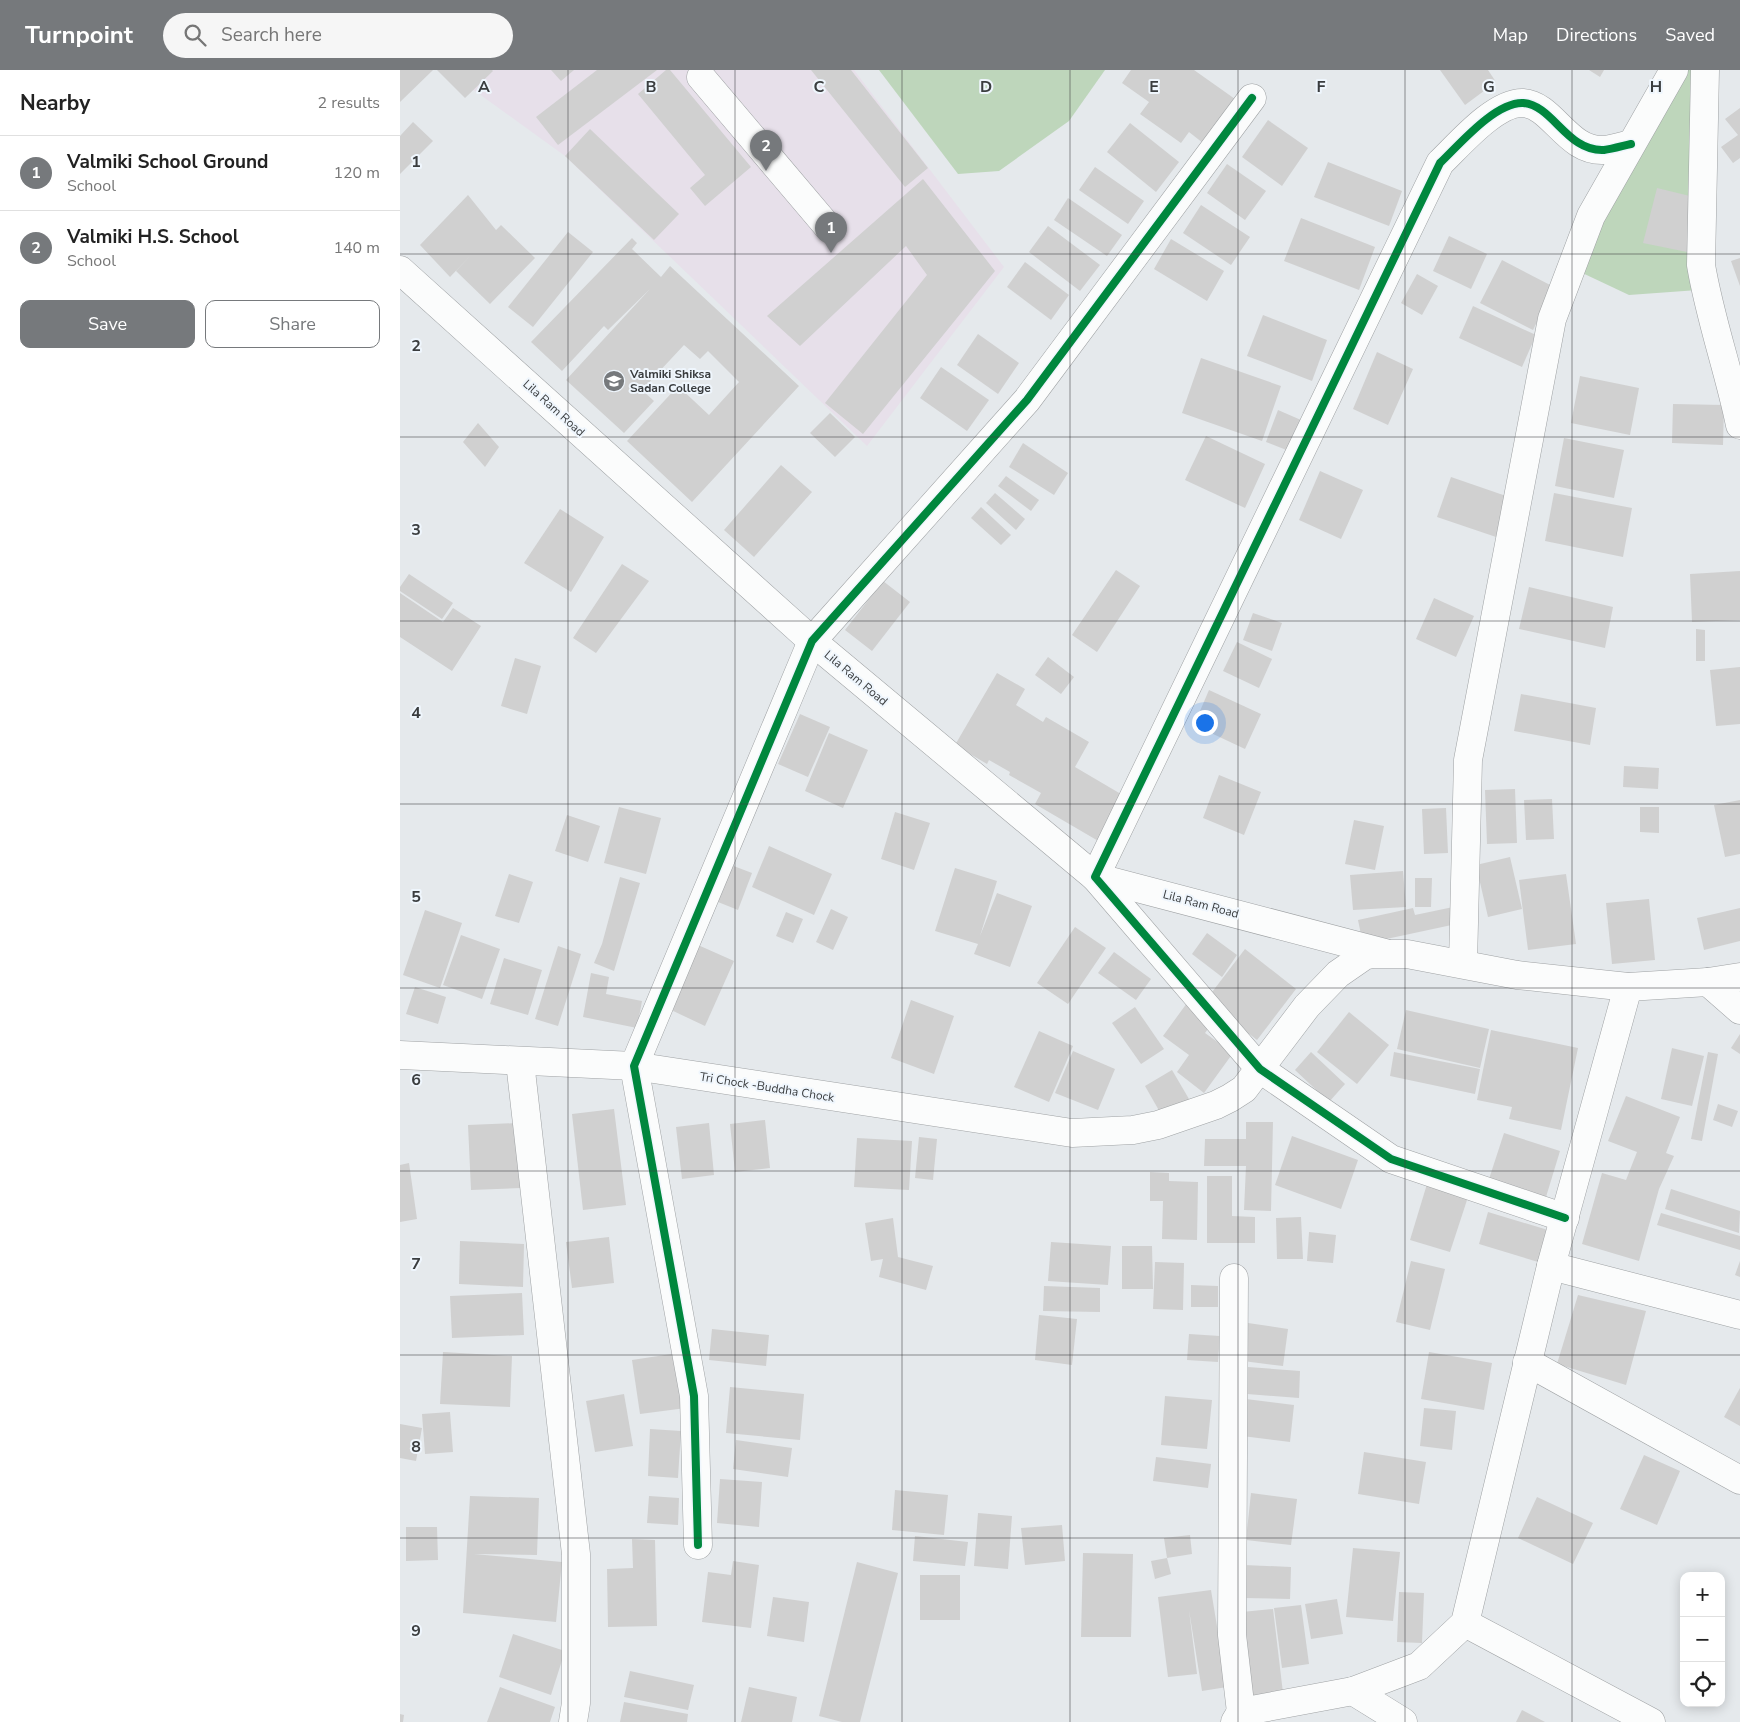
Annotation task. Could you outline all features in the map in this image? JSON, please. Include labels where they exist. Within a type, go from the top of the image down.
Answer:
[{"type":"street","points":[[1462,964],[1468,760],[1552,319],[1591,216],[1674,70]]},
{"type":"street","points":[[1705,70],[1701,265],[1706,296],[1732,386],[1740,425]]},
{"type":"street","points":[[701,77],[828,227]]},
{"type":"street","points":[[698,1545],[694,1396],[634,1066],[812,641],[1027,400],[1252,98]]},
{"type":"street","points":[[1565,1218],[1390,1159],[1260,1069],[1095,877],[1440,163],[1476,127],[1503,109],[1522,103],[1536,106],[1571,139],[1585,146],[1603,150],[1631,144]]},
{"type":"street","name":"Lila Ram Road","points":[[400,270],[812,641],[1095,877],[1387,953]]},
{"type":"street","points":[[1387,953],[1407,954],[1517,975],[1628,988],[1708,982],[1740,977]]},
{"type":"street","name":"Tri Chock -Buddha Chock","points":[[400,1055],[634,1066],[1072,1133],[1132,1130],[1158,1125],[1216,1105],[1244,1089],[1306,1006],[1338,974],[1364,956],[1387,953]]},
{"type":"street","points":[[1708,982],[1740,1010]]},
{"type":"street","points":[[1234,1278],[1232,1635],[1238,1717],[1353,1690],[1420,1666],[1464,1623],[1551,1266],[1628,988]]},
{"type":"street","points":[[520,1062],[576,1554],[576,1703],[573,1722]]},
{"type":"street","points":[[1551,1266],[1740,1315]]},
{"type":"street","points":[[1528,1362],[1740,1480]]},
{"type":"street","points":[[1464,1623],[1651,1722]]},
{"type":"street","points":[[1353,1690],[1404,1722]]},
{"type":"shaded area","points":[[446,70],[854,70],[1004,267],[867,446],[565,156]]},
{"type":"green space","points":[[879,70],[1105,70],[1069,121],[999,171],[958,174]]},
{"type":"green space","points":[[1682,70],[1700,70],[1698,290],[1629,295],[1576,270]]},
{"type":"building","points":[[400,70],[433,70],[400,102]]},
{"type":"building","points":[[437,70],[492,70],[493,71],[465,98]]},
{"type":"building","points":[[551,70],[574,70],[561,81]]},
{"type":"building","points":[[597,70],[657,70],[558,145],[536,117]]},
{"type":"building","points":[[666,70],[670,70],[751,167],[705,206],[690,188],[705,175],[638,94]]},
{"type":"building","points":[[811,70],[851,70],[928,168],[905,187]]},
{"type":"building","points":[[1131,70],[1194,70],[1235,99],[1203,143],[1189,132],[1181,143],[1140,114],[1149,102],[1122,83]]},
{"type":"building","points":[[1440,70],[1488,70],[1496,82],[1465,105]]},
{"type":"building","points":[[1589,70],[1604,70],[1600,77]]},
{"type":"building","points":[[1740,108],[1740,158],[1733,163],[1721,147],[1738,135],[1725,119]]},
{"type":"building","points":[[1268,120],[1308,148],[1282,186],[1242,157]]},
{"type":"building","points":[[413,122],[433,141],[400,174],[400,136]]},
{"type":"building","points":[[1130,123],[1179,162],[1156,192],[1107,152]]},
{"type":"building","points":[[590,129],[679,214],[654,240],[565,156]]},
{"type":"building","points":[[1328,162],[1402,191],[1389,226],[1314,197]]},
{"type":"building","points":[[1227,164],[1266,191],[1245,220],[1207,193]]},
{"type":"building","points":[[1095,167],[1144,201],[1128,224],[1079,190]]},
{"type":"building","points":[[923,179],[995,271],[863,434],[825,403],[927,275],[906,246],[800,346],[767,316]]},
{"type":"building","points":[[1657,188],[1694,197],[1692,253],[1643,243]]},
{"type":"building","points":[[468,195],[496,230],[501,225],[535,258],[490,304],[456,271],[472,254],[450,277],[420,245]]},
{"type":"building","points":[[1068,198],[1122,235],[1107,256],[1054,220]]},
{"type":"building","points":[[1201,205],[1250,237],[1231,265],[1183,233]]},
{"type":"building","points":[[1301,218],[1375,247],[1359,290],[1284,261]]},
{"type":"building","points":[[1048,226],[1100,265],[1080,291],[1029,252]]},
{"type":"building","points":[[568,232],[593,252],[533,327],[508,307]]},
{"type":"building","points":[[1449,236],[1487,254],[1471,289],[1433,271]]},
{"type":"building","points":[[632,238],[637,243],[632,249],[661,277],[670,266],[799,386],[692,502],[627,441],[678,386],[709,415],[739,382],[708,351],[700,359],[684,345],[642,390],[654,401],[624,433],[566,380],[650,289],[608,330],[604,326],[562,371],[531,342]]},
{"type":"building","points":[[1171,239],[1224,271],[1207,301],[1154,269]]},
{"type":"building","points":[[1740,258],[1740,286],[1731,261]]},
{"type":"building","points":[[1502,260],[1554,287],[1533,330],[1480,303]]},
{"type":"building","points":[[1025,262],[1069,295],[1051,320],[1007,287]]},
{"type":"building","points":[[1417,274],[1438,286],[1422,315],[1401,303]]},
{"type":"building","points":[[1473,306],[1536,335],[1522,367],[1459,338]]},
{"type":"building","points":[[1263,315],[1327,340],[1312,381],[1247,356]]},
{"type":"building","points":[[978,334],[1019,363],[998,394],[957,365]]},
{"type":"building","points":[[1377,352],[1413,369],[1388,425],[1353,409]]},
{"type":"building","points":[[1201,358],[1281,386],[1262,441],[1182,413]]},
{"type":"building","points":[[941,367],[989,400],[967,431],[920,398]]},
{"type":"building","points":[[1580,376],[1639,388],[1630,435],[1571,423]]},
{"type":"building","points":[[1673,404],[1724,405],[1723,445],[1672,443]]},
{"type":"building","points":[[1278,410],[1301,420],[1289,451],[1266,442]]},
{"type":"building","points":[[830,413],[855,437],[835,457],[810,433]]},
{"type":"building","points":[[478,423],[499,447],[485,467],[463,442]]},
{"type":"building","points":[[1206,436],[1265,464],[1245,508],[1185,480]]},
{"type":"building","points":[[1564,438],[1624,450],[1614,498],[1555,486]]},
{"type":"building","points":[[1023,443],[1068,473],[1054,495],[1009,467]]},
{"type":"building","points":[[781,465],[812,492],[754,557],[724,530]]},
{"type":"building","points":[[1320,471],[1363,490],[1341,539],[1299,520]]},
{"type":"building","points":[[1006,476],[1039,500],[1031,511],[998,486]]},
{"type":"building","points":[[1451,477],[1509,497],[1496,537],[1437,517]]},
{"type":"building","points":[[995,493],[1025,519],[1016,530],[986,503]]},
{"type":"building","points":[[1554,493],[1632,508],[1623,557],[1545,541]]},
{"type":"building","points":[[981,507],[1011,535],[1001,545],[971,518]]},
{"type":"building","points":[[560,509],[604,537],[571,592],[524,563]]},
{"type":"building","points":[[622,564],[649,581],[596,653],[573,638]]},
{"type":"building","points":[[1116,570],[1140,586],[1097,652],[1072,635]]},
{"type":"building","points":[[1740,571],[1740,620],[1692,622],[1690,574]]},
{"type":"building","points":[[409,574],[453,603],[442,619],[400,591],[400,587]]},
{"type":"building","points":[[883,581],[910,602],[872,651],[845,630]]},
{"type":"building","points":[[1529,587],[1613,607],[1605,648],[1519,629]]},
{"type":"building","points":[[400,593],[443,622],[453,608],[481,626],[452,671],[400,637]]},
{"type":"building","points":[[1434,598],[1474,616],[1456,657],[1416,639]]},
{"type":"building","points":[[1253,613],[1282,623],[1272,651],[1243,640]]},
{"type":"building","points":[[1696,629],[1705,630],[1705,661],[1696,661]]},
{"type":"building","points":[[1237,642],[1272,659],[1259,688],[1223,671]]},
{"type":"building","points":[[1048,657],[1074,677],[1061,694],[1035,675]]},
{"type":"building","points":[[515,658],[541,666],[527,714],[501,706]]},
{"type":"building","points":[[1740,667],[1740,724],[1716,726],[1710,670]]},
{"type":"building","points":[[997,673],[1025,689],[1016,705],[1043,722],[1046,717],[1089,742],[1075,767],[1126,797],[1100,842],[1035,804],[1041,793],[1009,775],[1010,772],[989,760],[987,764],[955,745]]},
{"type":"building","points":[[1209,690],[1261,714],[1245,749],[1194,725]]},
{"type":"building","points":[[1521,694],[1596,708],[1590,745],[1514,731]]},
{"type":"building","points":[[800,714],[830,727],[808,777],[778,764]]},
{"type":"building","points":[[829,733],[868,750],[843,808],[805,791]]},
{"type":"building","points":[[1624,766],[1659,768],[1658,789],[1623,787]]},
{"type":"building","points":[[1219,775],[1261,792],[1244,835],[1203,818]]},
{"type":"building","points":[[1515,789],[1517,843],[1487,844],[1485,790]]},
{"type":"building","points":[[1552,799],[1554,839],[1526,840],[1524,800]]},
{"type":"building","points":[[1740,800],[1740,854],[1725,857],[1714,805]]},
{"type":"building","points":[[619,807],[661,818],[646,874],[604,863]]},
{"type":"building","points":[[1640,807],[1659,807],[1659,833],[1640,832]]},
{"type":"building","points":[[1446,808],[1448,853],[1424,854],[1422,809]]},
{"type":"building","points":[[895,812],[930,823],[914,870],[881,859]]},
{"type":"building","points":[[567,815],[600,826],[588,862],[555,851]]},
{"type":"building","points":[[1354,820],[1384,826],[1375,870],[1345,864]]},
{"type":"building","points":[[769,846],[832,874],[814,915],[752,887]]},
{"type":"building","points":[[1510,857],[1522,909],[1488,917],[1476,865]]},
{"type":"building","points":[[731,865],[752,873],[738,910],[718,902]]},
{"type":"building","points":[[955,868],[997,881],[980,936],[997,893],[1032,906],[1010,967],[974,954],[978,944],[935,931]]},
{"type":"building","points":[[1403,871],[1406,907],[1353,910],[1350,875]]},
{"type":"building","points":[[509,874],[533,882],[519,923],[495,916]]},
{"type":"building","points":[[1566,874],[1576,944],[1528,950],[1519,880]]},
{"type":"building","points":[[620,877],[640,883],[614,971],[594,963],[602,944]]},
{"type":"building","points":[[1415,878],[1432,878],[1431,907],[1415,907]]},
{"type":"building","points":[[1649,899],[1655,960],[1612,964],[1606,903]]},
{"type":"building","points":[[1458,906],[1461,923],[1363,944],[1358,920],[1413,908],[1415,915]]},
{"type":"building","points":[[1740,908],[1740,941],[1704,950],[1697,918]]},
{"type":"building","points":[[831,909],[848,917],[833,950],[816,942]]},
{"type":"building","points":[[425,910],[462,923],[440,988],[403,975]]},
{"type":"building","points":[[786,912],[803,919],[793,943],[776,936]]},
{"type":"building","points":[[1075,927],[1106,948],[1068,1004],[1037,983]]},
{"type":"building","points":[[1207,933],[1237,955],[1222,977],[1192,954]]},
{"type":"building","points":[[461,935],[500,949],[482,999],[443,985]]},
{"type":"building","points":[[698,945],[734,961],[705,1026],[669,1009]]},
{"type":"building","points":[[558,946],[581,954],[558,1026],[535,1019]]},
{"type":"building","points":[[1245,949],[1296,989],[1257,1040],[1206,1000]]},
{"type":"building","points":[[1114,952],[1151,979],[1136,1000],[1098,973]]},
{"type":"building","points":[[504,958],[542,970],[528,1015],[490,1004]]},
{"type":"building","points":[[591,973],[609,977],[606,994],[642,1001],[637,1028],[583,1017]]},
{"type":"building","points":[[415,987],[446,997],[438,1024],[406,1014]]},
{"type":"building","points":[[911,1000],[954,1016],[934,1074],[891,1058]]},
{"type":"building","points":[[1187,1003],[1213,1022],[1205,1033],[1233,1053],[1204,1093],[1177,1072],[1189,1055],[1163,1036]]},
{"type":"building","points":[[1135,1007],[1164,1049],[1141,1064],[1112,1023]]},
{"type":"building","points":[[1406,1010],[1489,1029],[1480,1068],[1397,1049]]},
{"type":"building","points":[[1349,1012],[1389,1045],[1357,1084],[1317,1052]]},
{"type":"building","points":[[1491,1030],[1578,1048],[1561,1130],[1509,1119],[1512,1107],[1477,1100]]},
{"type":"building","points":[[1039,1031],[1073,1046],[1049,1102],[1014,1087]]},
{"type":"building","points":[[1740,1034],[1740,1054],[1731,1048]]},
{"type":"building","points":[[1672,1048],[1704,1056],[1692,1106],[1661,1099]]},
{"type":"building","points":[[1073,1051],[1115,1069],[1098,1110],[1055,1093]]},
{"type":"building","points":[[1311,1052],[1345,1084],[1329,1102],[1295,1070]]},
{"type":"building","points":[[1394,1052],[1480,1069],[1475,1094],[1390,1076]]},
{"type":"building","points":[[1708,1052],[1718,1054],[1702,1141],[1691,1139]]},
{"type":"building","points":[[1172,1070],[1189,1099],[1161,1114],[1145,1086]]},
{"type":"building","points":[[1626,1096],[1680,1117],[1666,1153],[1674,1156],[1659,1189],[1639,1261],[1582,1244],[1602,1173],[1626,1180],[1637,1152],[1608,1141]]},
{"type":"building","points":[[1718,1104],[1738,1111],[1732,1127],[1713,1120]]},
{"type":"building","points":[[614,1109],[626,1205],[583,1210],[572,1114]]},
{"type":"building","points":[[765,1120],[770,1168],[735,1172],[730,1124]]},
{"type":"building","points":[[1246,1122],[1273,1122],[1271,1211],[1244,1210],[1246,1166],[1204,1166],[1205,1139],[1246,1139]]},
{"type":"building","points":[[518,1123],[520,1188],[471,1190],[468,1125]]},
{"type":"building","points":[[709,1123],[714,1175],[682,1179],[676,1127]]},
{"type":"building","points":[[1504,1133],[1560,1151],[1546,1197],[1489,1179]]},
{"type":"building","points":[[1292,1136],[1358,1160],[1341,1209],[1275,1185]]},
{"type":"building","points":[[919,1137],[937,1139],[933,1180],[915,1178]]},
{"type":"building","points":[[857,1138],[912,1141],[909,1190],[854,1187]]},
{"type":"building","points":[[409,1163],[417,1219],[400,1222],[400,1165]]},
{"type":"building","points":[[1150,1172],[1169,1173],[1169,1181],[1198,1182],[1197,1240],[1162,1239],[1163,1201],[1150,1201]]},
{"type":"building","points":[[1207,1176],[1232,1176],[1232,1216],[1255,1217],[1255,1243],[1207,1243]]},
{"type":"building","points":[[1427,1184],[1468,1197],[1450,1252],[1410,1240]]},
{"type":"building","points":[[1671,1189],[1740,1211],[1739,1233],[1665,1209]]},
{"type":"building","points":[[1488,1212],[1548,1230],[1538,1262],[1479,1244]]},
{"type":"building","points":[[1661,1213],[1740,1236],[1740,1250],[1657,1225]]},
{"type":"building","points":[[1301,1217],[1303,1259],[1277,1259],[1276,1218]]},
{"type":"building","points":[[893,1218],[898,1257],[933,1266],[926,1290],[879,1277],[883,1259],[871,1261],[865,1223]]},
{"type":"building","points":[[1309,1232],[1336,1235],[1333,1263],[1307,1261]]},
{"type":"building","points":[[609,1237],[614,1283],[572,1288],[566,1242]]},
{"type":"building","points":[[460,1241],[524,1244],[523,1287],[459,1284]]},
{"type":"building","points":[[1051,1242],[1111,1246],[1108,1285],[1048,1281]]},
{"type":"building","points":[[1122,1246],[1152,1246],[1153,1289],[1122,1289]]},
{"type":"building","points":[[1411,1261],[1445,1269],[1430,1330],[1396,1322]]},
{"type":"building","points":[[1740,1261],[1740,1277],[1735,1275]]},
{"type":"building","points":[[1155,1262],[1184,1263],[1183,1310],[1153,1309]]},
{"type":"building","points":[[1191,1285],[1218,1286],[1218,1307],[1191,1307]]},
{"type":"building","points":[[1044,1286],[1100,1288],[1100,1312],[1043,1311]]},
{"type":"building","points":[[522,1293],[524,1335],[452,1338],[450,1296]]},
{"type":"building","points":[[1578,1295],[1646,1311],[1626,1385],[1557,1364]]},
{"type":"building","points":[[1039,1315],[1077,1319],[1072,1365],[1035,1360]]},
{"type":"building","points":[[1248,1323],[1288,1329],[1283,1366],[1243,1361]]},
{"type":"building","points":[[712,1329],[769,1335],[766,1366],[709,1360]]},
{"type":"building","points":[[1189,1334],[1220,1336],[1218,1362],[1187,1360]]},
{"type":"building","points":[[443,1352],[512,1356],[510,1407],[440,1404]]},
{"type":"building","points":[[1429,1352],[1492,1363],[1484,1410],[1421,1399]]},
{"type":"building","points":[[678,1353],[686,1408],[640,1414],[632,1360]]},
{"type":"building","points":[[1248,1367],[1300,1371],[1299,1398],[1247,1394]]},
{"type":"building","points":[[730,1387],[804,1394],[800,1440],[726,1433]]},
{"type":"building","points":[[1740,1388],[1740,1426],[1724,1417]]},
{"type":"building","points":[[624,1394],[633,1446],[595,1452],[586,1401]]},
{"type":"building","points":[[1165,1396],[1212,1400],[1207,1449],[1161,1445]]},
{"type":"building","points":[[1246,1399],[1294,1405],[1290,1442],[1242,1436]]},
{"type":"building","points":[[1424,1408],[1456,1411],[1452,1450],[1420,1446]]},
{"type":"building","points":[[450,1412],[453,1452],[425,1454],[422,1414]]},
{"type":"building","points":[[400,1424],[422,1428],[416,1461],[400,1458]]},
{"type":"building","points":[[650,1429],[681,1431],[678,1478],[648,1476]]},
{"type":"building","points":[[736,1440],[792,1448],[788,1477],[733,1469]]},
{"type":"building","points":[[1364,1452],[1426,1462],[1419,1504],[1358,1494]]},
{"type":"building","points":[[1644,1455],[1680,1471],[1657,1525],[1620,1509]]},
{"type":"building","points":[[1156,1457],[1211,1464],[1208,1488],[1153,1481]]},
{"type":"building","points":[[720,1479],[762,1482],[759,1527],[717,1523]]},
{"type":"building","points":[[895,1490],[948,1495],[944,1535],[892,1530]]},
{"type":"building","points":[[1251,1493],[1297,1499],[1291,1545],[1246,1540]]},
{"type":"building","points":[[470,1496],[539,1498],[537,1555],[474,1554],[562,1562],[556,1622],[463,1613]]},
{"type":"building","points":[[649,1496],[679,1498],[678,1525],[647,1523]]},
{"type":"building","points":[[1537,1497],[1593,1523],[1573,1564],[1518,1538]]},
{"type":"building","points":[[978,1513],[1012,1516],[1008,1569],[974,1566]]},
{"type":"building","points":[[1062,1525],[1065,1561],[1025,1565],[1021,1528]]},
{"type":"building","points":[[406,1527],[437,1527],[438,1560],[406,1561]]},
{"type":"building","points":[[1190,1535],[1192,1554],[1167,1558],[1164,1538]]},
{"type":"building","points":[[915,1536],[968,1542],[965,1566],[913,1561]]},
{"type":"building","points":[[632,1539],[655,1540],[657,1626],[608,1627],[607,1569],[633,1568]]},
{"type":"building","points":[[1353,1548],[1400,1552],[1393,1621],[1346,1617]]},
{"type":"building","points":[[1083,1553],[1133,1554],[1131,1637],[1081,1637]]},
{"type":"building","points":[[1167,1558],[1171,1574],[1155,1579],[1151,1561]]},
{"type":"building","points":[[733,1561],[759,1565],[751,1628],[702,1622],[708,1572],[731,1575]]},
{"type":"building","points":[[857,1562],[898,1573],[860,1722],[842,1722],[819,1716]]},
{"type":"building","points":[[1244,1565],[1291,1567],[1290,1599],[1244,1598]]},
{"type":"building","points":[[920,1575],[960,1575],[960,1620],[920,1620]]},
{"type":"building","points":[[1211,1590],[1227,1687],[1202,1691],[1189,1610],[1197,1674],[1168,1677],[1158,1597]]},
{"type":"building","points":[[1399,1592],[1424,1593],[1422,1643],[1397,1642]]},
{"type":"building","points":[[773,1597],[809,1602],[804,1642],[767,1636]]},
{"type":"building","points":[[1337,1599],[1343,1634],[1311,1639],[1305,1604]]},
{"type":"building","points":[[1301,1605],[1309,1664],[1282,1668],[1274,1608]]},
{"type":"building","points":[[1273,1609],[1283,1693],[1252,1697],[1242,1612]]},
{"type":"building","points":[[513,1634],[565,1651],[551,1695],[499,1677]]},
{"type":"building","points":[[630,1671],[694,1685],[688,1710],[624,1697]]},
{"type":"building","points":[[500,1687],[555,1707],[550,1722],[487,1722]]},
{"type":"building","points":[[749,1687],[797,1697],[792,1722],[741,1722]]},
{"type":"building","points":[[624,1702],[688,1714],[687,1722],[620,1722]]},
{"type":"building","points":[[1522,1710],[1545,1722],[1516,1722]]},
{"type":"building","points":[[400,1714],[404,1715],[403,1722],[400,1722]]},
{"type":"cycle path","points":[[698,1545],[694,1396],[634,1066],[812,641],[1027,400],[1252,98]]},
{"type":"cycle path","points":[[1565,1218],[1391,1159],[1260,1069],[1095,877],[1440,163],[1489,117],[1501,109],[1523,103],[1543,111],[1570,137],[1591,149],[1604,150],[1631,144]]},
{"type":"place","name":"Valmiki H.S. School","points":[[766,171]]},
{"type":"place","name":"Valmiki School Ground","points":[[831,253]]},
{"type":"place","name":"Valmiki Shiksa Sadan College","points":[[614,381]]}]
